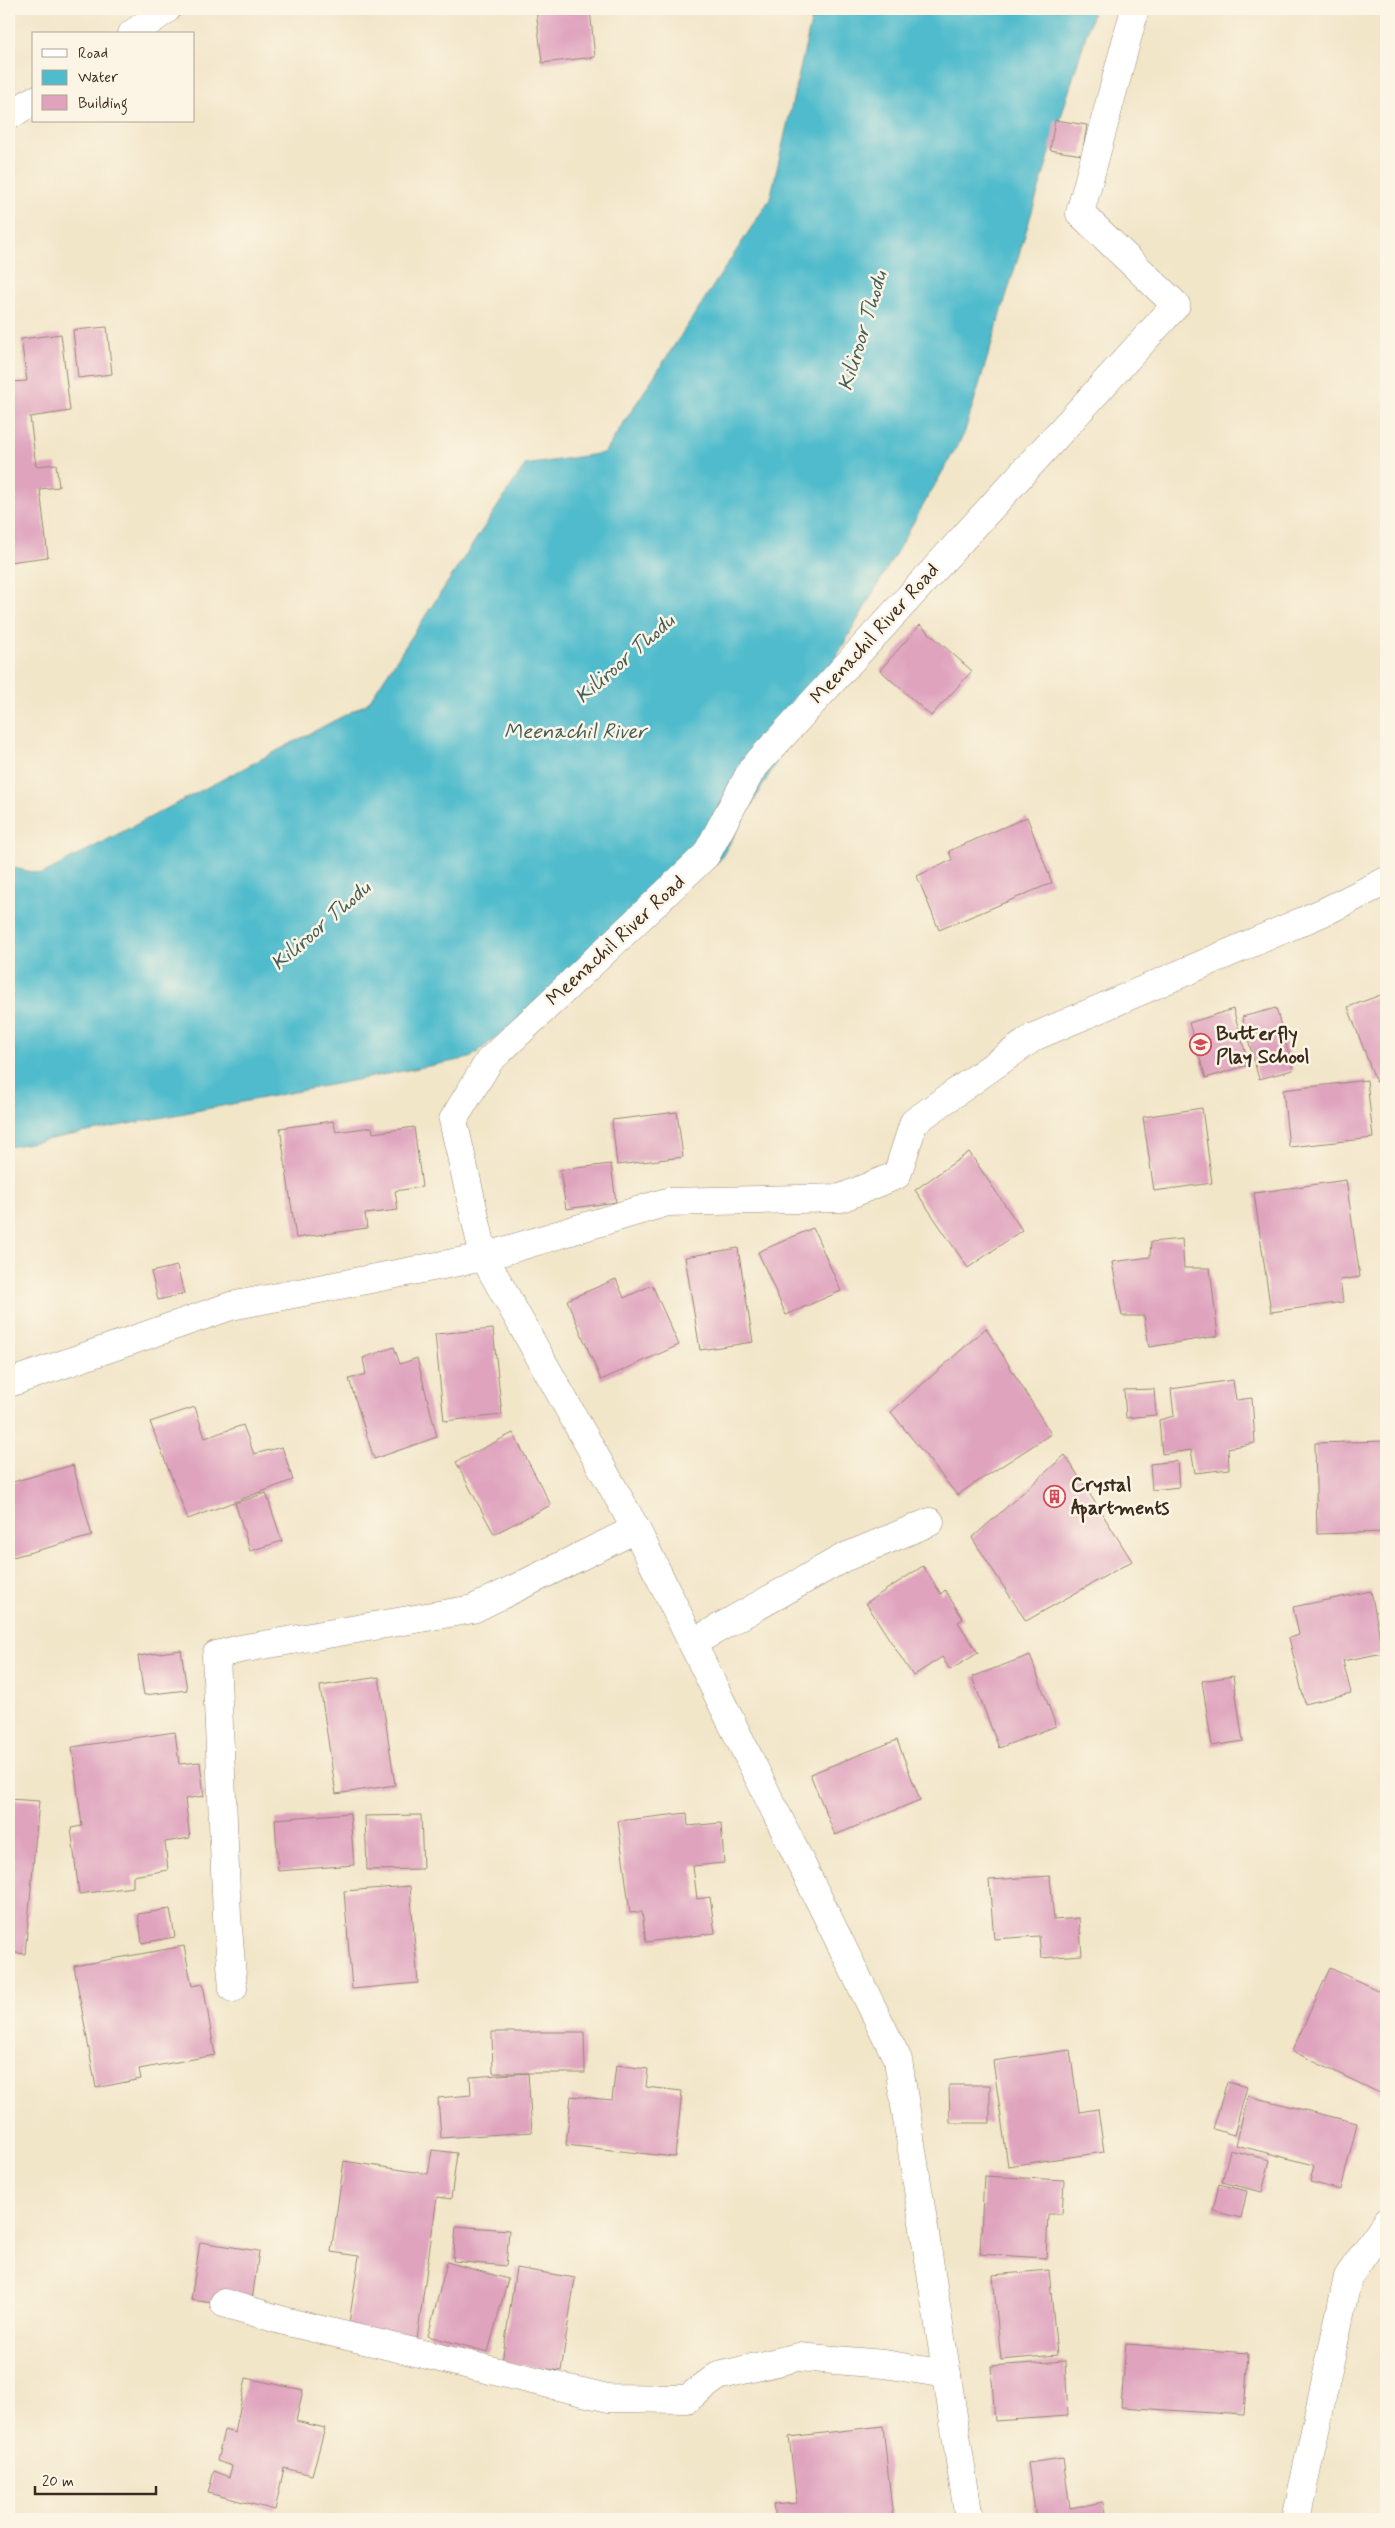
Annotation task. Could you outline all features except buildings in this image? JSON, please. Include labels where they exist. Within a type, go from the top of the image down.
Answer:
[{"type":"street","points":[[135,32],[168,9]]},
{"type":"street","name":"Meenachil River Road","points":[[484,1257],[453,1120],[489,1061],[706,855],[752,769],[1176,305],[1080,213],[1135,9]]},
{"type":"street","points":[[9,116],[32,101]]},
{"type":"street","points":[[9,1383],[231,1306],[484,1257],[667,1202],[841,1198],[897,1175],[914,1122],[1034,1037],[1326,911],[1386,881]]},
{"type":"street","points":[[484,1257],[636,1529],[694,1642],[898,2060],[969,2519]]},
{"type":"street","points":[[694,1642],[843,1558],[930,1522]]},
{"type":"street","points":[[233,1988],[227,1907],[216,1655],[240,1649],[473,1609],[636,1529]]},
{"type":"street","points":[[1296,2519],[1348,2278],[1386,2222]]},
{"type":"street","points":[[224,2303],[284,2321],[608,2398],[687,2399],[718,2376],[798,2357],[884,2364],[947,2374]]},
{"type":"water","name":"Meenachil River","points":[[814,9],[1094,9],[964,434],[720,860],[470,1058],[9,1147],[9,867],[42,874],[368,703],[525,465],[604,453],[770,199]]},
{"type":"place","name":"Butterfly Play School","points":[[1200,1045]]},
{"type":"place","name":"Crystal Apartments","points":[[1055,1497]]},
{"type":"water label","name":"Kiliroor Thodu","points":[[863,331]]},
{"type":"water label","name":"Kiliroor Thodu","points":[[625,659]]},
{"type":"water label","name":"Kiliroor Thodu","points":[[321,926]]}]
